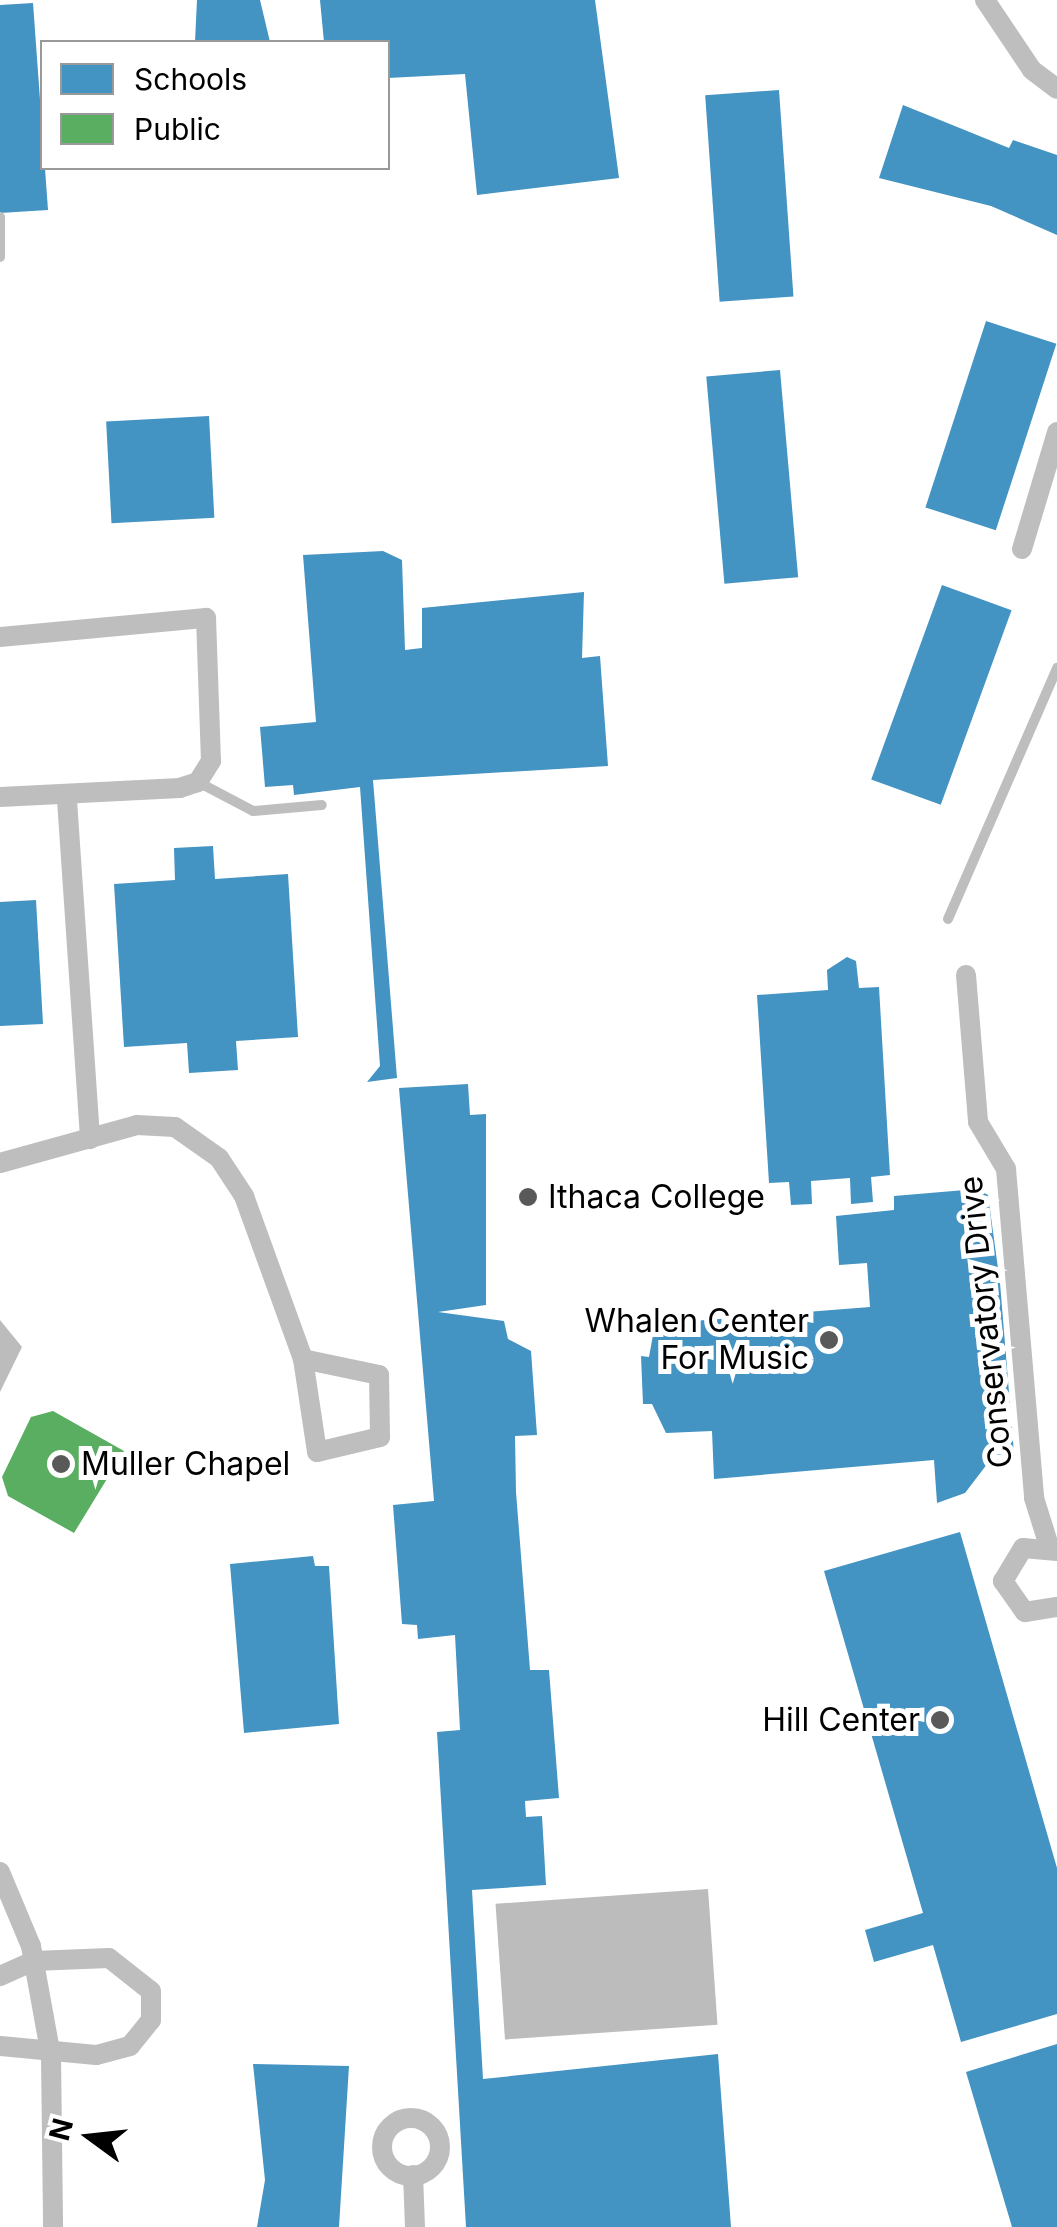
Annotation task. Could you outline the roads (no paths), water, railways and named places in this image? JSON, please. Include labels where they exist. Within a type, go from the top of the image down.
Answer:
[{"type":"street","points":[[991,1],[1032,70],[1057,89]]},
{"type":"street","points":[[1022,549],[1057,432]]},
{"type":"street","points":[[0,637],[206,618],[211,760],[198,782],[67,800],[0,797]]},
{"type":"street","points":[[67,800],[90,1139]]},
{"type":"street","name":"Conservatory Drive","points":[[966,975],[978,1122],[1006,1169],[1034,1498],[1053,1549]]},
{"type":"street","points":[[0,1162],[137,1126],[175,1128],[220,1158],[244,1196],[303,1359],[317,1452],[380,1437],[379,1374],[303,1359]]},
{"type":"street","points":[[1053,1549],[1012,1556],[1002,1581],[1025,1612],[1057,1607]]},
{"type":"street","points":[[0,1872],[34,1961],[51,2056],[53,2227]]},
{"type":"street","points":[[0,1976],[34,1961],[109,1958],[151,1991],[151,2020],[130,2046],[51,2056],[0,2046]]},
{"type":"street","points":[[412,2175],[415,2227]]},
{"type":"lane","points":[[0,217],[0,257]]},
{"type":"lane","points":[[948,919],[1057,668]]},
{"type":"lane","points":[[198,782],[253,811],[322,805]]},
{"type":"place","name":"Ithaca College","points":[[528,1197]]},
{"type":"place","name":"Whalen Center For Music","points":[[829,1340]]},
{"type":"place","name":"Muller Chapel","points":[[61,1464]]},
{"type":"place","name":"Hill Center","points":[[940,1720]]}]
